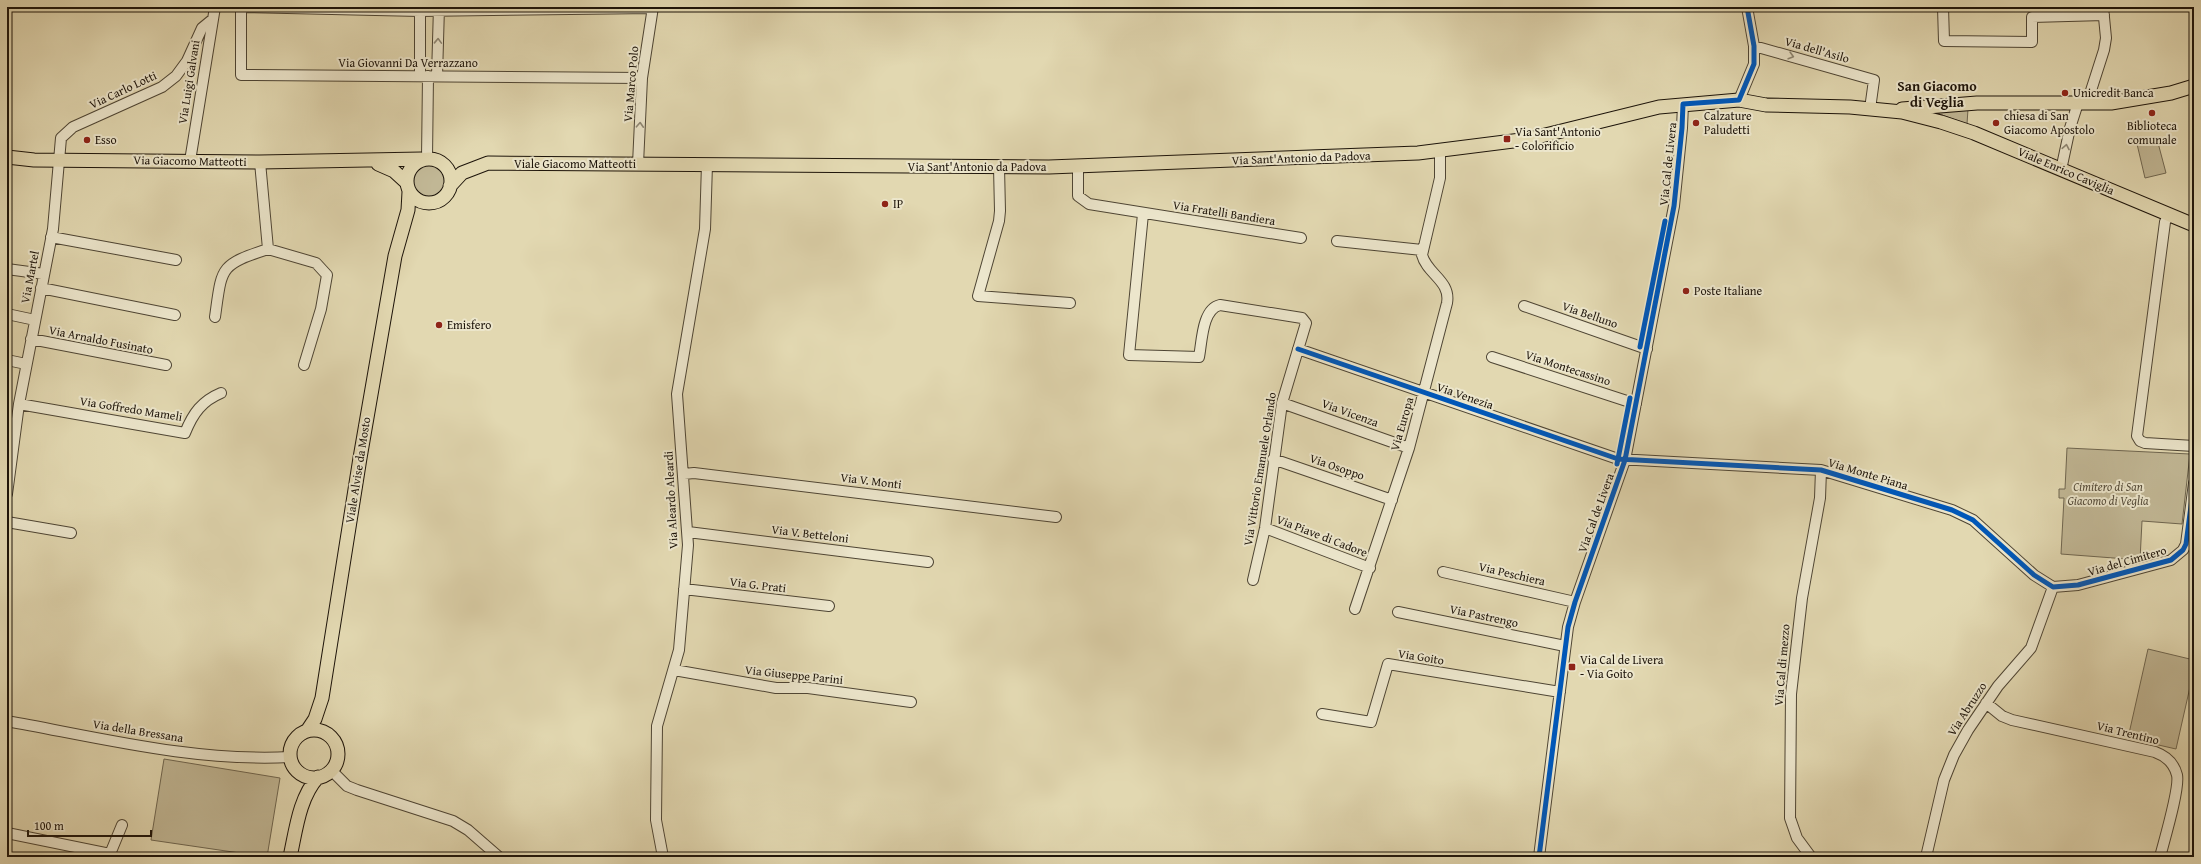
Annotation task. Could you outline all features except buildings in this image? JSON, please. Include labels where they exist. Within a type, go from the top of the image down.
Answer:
[{"type":"main road","points":[[1889,111],[1977,102],[2111,103],[2171,93],[2194,86]]},
{"type":"main road","name":"Via Sant'Antonio da Padova","points":[[707,164],[1078,167],[1440,152],[1529,139],[1639,111],[1683,104],[1739,100],[1772,105],[1889,111]]},
{"type":"main road","name":"Viale Enrico Caviglia","points":[[1889,111],[1912,114],[1960,128],[2194,225]]},
{"type":"main road","name":"Via Giacomo Matteotti","points":[[7,157],[59,160],[260,162],[372,162],[424,159]]},
{"type":"main road","points":[[443,163],[451,174],[450,186],[446,195],[441,199],[429,203],[418,200],[408,187],[410,168],[424,159],[443,163],[453,166],[485,163]]},
{"type":"main road","name":"Via Giacomo Matteotti","points":[[372,162],[394,171],[408,187]]},
{"type":"main road","name":"Viale Giacomo Matteotti","points":[[450,186],[462,173],[485,163],[707,164]]},
{"type":"main road","name":"Viale Alvise da Mosto","points":[[327,734],[322,715],[322,698],[361,450],[395,256],[408,210],[408,187]]},
{"type":"main road","name":"Viale Alvise da Mosto","points":[[399,244],[416,214],[429,203]]},
{"type":"main road","name":"Viale Alvise da Mosto","points":[[307,731],[315,718],[322,698]]},
{"type":"main road","points":[[290,857],[304,800],[309,789],[318,778],[331,770],[338,757],[335,742],[327,734],[315,730],[307,731],[294,741],[290,757],[293,764],[301,774],[304,788],[304,800]]},
{"type":"main road","points":[[301,774],[311,778],[318,778]]},
{"type":"street","name":"Via Luigi Galvani","points":[[190,161],[215,7]]},
{"type":"street","name":"Via Giovanni Da Verrazzano","points":[[241,7],[241,75],[642,78]]},
{"type":"street","points":[[246,7],[420,9],[653,7]]},
{"type":"street","name":"Via Marco Polo","points":[[638,164],[642,78],[653,7]]},
{"type":"street","points":[[1739,100],[1754,64],[1754,46],[1747,7]]},
{"type":"street","points":[[1943,7],[1944,41],[2032,42],[2032,17],[2103,11],[2106,38],[2104,50],[2083,103],[2071,124],[2061,170]]},
{"type":"street","points":[[420,9],[428,76]]},
{"type":"street","points":[[424,159],[428,76],[439,9]]},
{"type":"street","name":"Via Carlo Lotti","points":[[59,160],[61,138],[73,127],[162,87],[176,76],[188,61],[202,28],[213,19]]},
{"type":"street","name":"Via dell'Asilo","points":[[1754,46],[1874,80],[1870,109]]},
{"type":"street","name":"Via Cal de Livera","points":[[1539,857],[1565,646],[1575,602],[1625,460],[1674,206],[1683,104]]},
{"type":"street","points":[[1337,241],[1422,250],[1440,178],[1440,152]]},
{"type":"street","name":"Via Martel","points":[[7,494],[9,464],[19,404],[51,238],[59,160]]},
{"type":"street","points":[[260,162],[268,249]]},
{"type":"street","name":"Via Aleardo Aleardi","points":[[663,857],[656,820],[657,733],[665,694],[674,670],[678,650],[688,532],[677,394],[705,229],[707,164]]},
{"type":"street","points":[[999,167],[999,222],[978,296],[1070,303]]},
{"type":"street","name":"Via Fratelli Bandiera","points":[[1078,167],[1077,193],[1084,202],[1143,214],[1301,238]]},
{"type":"street","name":"Via Vittorio Emanuele Orlando","points":[[1143,214],[1129,355],[1199,357],[1208,314],[1215,306],[1302,318],[1306,323],[1282,402],[1273,459],[1265,528],[1253,580]]},
{"type":"street","points":[[2168,214],[2165,222],[2137,436],[2140,441],[2145,443],[2194,446]]},
{"type":"street","points":[[51,238],[176,260]]},
{"type":"street","points":[[215,317],[221,279],[226,270],[239,258],[268,249],[316,263],[327,275],[320,308],[304,365]]},
{"type":"street","name":"Via Europa","points":[[1355,609],[1409,448],[1448,297],[1445,286],[1423,259],[1422,250]]},
{"type":"street","points":[[7,269],[44,274]]},
{"type":"street","points":[[41,288],[175,316]]},
{"type":"street","name":"Via Belluno","points":[[1524,306],[1647,348]]},
{"type":"street","points":[[7,314],[35,320]]},
{"type":"street","name":"Via Arnaldo Fusinato","points":[[31,339],[166,365]]},
{"type":"street","name":"Via Venezia","points":[[1298,349],[1618,460],[1625,460]]},
{"type":"street","name":"Via Montecassino","points":[[1492,357],[1636,404]]},
{"type":"street","points":[[7,360],[26,364]]},
{"type":"street","name":"Via Goffredo Mameli","points":[[19,404],[185,432],[199,406],[209,398],[221,393]]},
{"type":"street","name":"Via Vicenza","points":[[1282,402],[1409,448]]},
{"type":"street","name":"Via Osoppo","points":[[1273,459],[1392,500]]},
{"type":"street","name":"Via Monte Piana","points":[[1625,460],[1821,470],[1952,510],[1973,520],[2034,575],[2053,587]]},
{"type":"street","name":"Via Cal di mezzo","points":[[1811,857],[1797,838],[1790,818],[1791,694],[1802,598],[1820,498],[1821,470]]},
{"type":"street","name":"Via V. Monti","points":[[684,474],[702,474],[1056,517]]},
{"type":"street","name":"Via del Cimitero","points":[[2053,587],[2078,585],[2171,560],[2178,556],[2186,544],[2194,483]]},
{"type":"street","points":[[7,522],[71,533]]},
{"type":"street","name":"Via Piave di Cadore","points":[[1265,528],[1370,568]]},
{"type":"street","name":"Via V. Betteloni","points":[[688,532],[928,562]]},
{"type":"street","name":"Via Peschiera","points":[[1443,572],[1575,602]]},
{"type":"street","name":"Via Abruzzo","points":[[1926,857],[1951,762],[1962,738],[2001,682],[2031,648],[2053,587]]},
{"type":"street","name":"Via G. Prati","points":[[684,589],[829,606]]},
{"type":"street","name":"Via Pastrengo","points":[[1398,612],[1565,646]]},
{"type":"street","name":"Via Goito","points":[[1322,714],[1371,722],[1388,664],[1560,692]]},
{"type":"street","name":"Via Giuseppe Parini","points":[[674,670],[776,688],[808,688],[912,702]]},
{"type":"street","name":"Via Trentino","points":[[1986,703],[1998,714],[2012,720],[2155,752],[2166,757],[2174,768],[2178,781],[2160,857]]},
{"type":"street","name":"Via della Bressana","points":[[7,721],[156,750],[247,757],[290,757]]},
{"type":"street","points":[[331,770],[347,786],[431,813],[458,824],[479,839],[498,857]]},
{"type":"street","points":[[7,833],[110,854],[122,825]]},
{"type":"green space","points":[[1968,109],[1967,124],[1939,114],[1939,110]]},
{"type":"green space","points":[[2157,139],[2166,173],[2145,178],[2137,144]]},
{"type":"green space","points":[[431,163],[441,168],[445,174],[445,188],[441,194],[435,198],[425,199],[415,194],[411,188],[410,178],[415,168],[421,164]]},
{"type":"green space","name":"Cimitero di San Giacomo di Veglia","points":[[2067,448],[2190,454],[2182,524],[2142,521],[2140,560],[2061,554],[2064,498],[2059,498],[2059,489],[2065,489]]},
{"type":"green space","points":[[2148,649],[2194,660],[2190,687],[2176,749],[2128,738]]},
{"type":"green space","points":[[164,759],[280,778],[267,857],[151,840]]},
{"type":"cycle path","points":[[1539,857],[1568,627],[1575,602],[1625,460],[1674,206],[1683,104],[1739,100],[1754,64],[1754,46],[1747,7]]},
{"type":"cycle path","points":[[1640,347],[1665,221]]},
{"type":"cycle path","points":[[1298,349],[1618,459],[1821,470],[1952,510],[1973,520],[2034,575],[2053,587],[2078,585],[2171,560],[2183,550],[2186,544],[2194,483]]},
{"type":"cycle path","points":[[1617,464],[1630,398]]},
{"type":"place","name":"Unicredit Banca","points":[[2065,93]]},
{"type":"place","name":"Biblioteca comunale","points":[[2152,113]]},
{"type":"place","name":"Calzature Paludetti","points":[[1696,123]]},
{"type":"place","name":"chiesa di San Giacomo Apostolo","points":[[1996,123]]},
{"type":"place","name":"Via Sant'Antonio - Colorificio","points":[[1507,139]]},
{"type":"place","name":"Esso","points":[[87,140]]},
{"type":"place","name":"IP","points":[[885,204]]},
{"type":"place","name":"Poste Italiane","points":[[1686,291]]},
{"type":"place","name":"Emisfero","points":[[439,325]]},
{"type":"place","name":"Via Cal de Livera - Via Goito","points":[[1572,667]]},
{"type":"district","name":"San Giacomo di Veglia","points":[[1937,94]]}]
